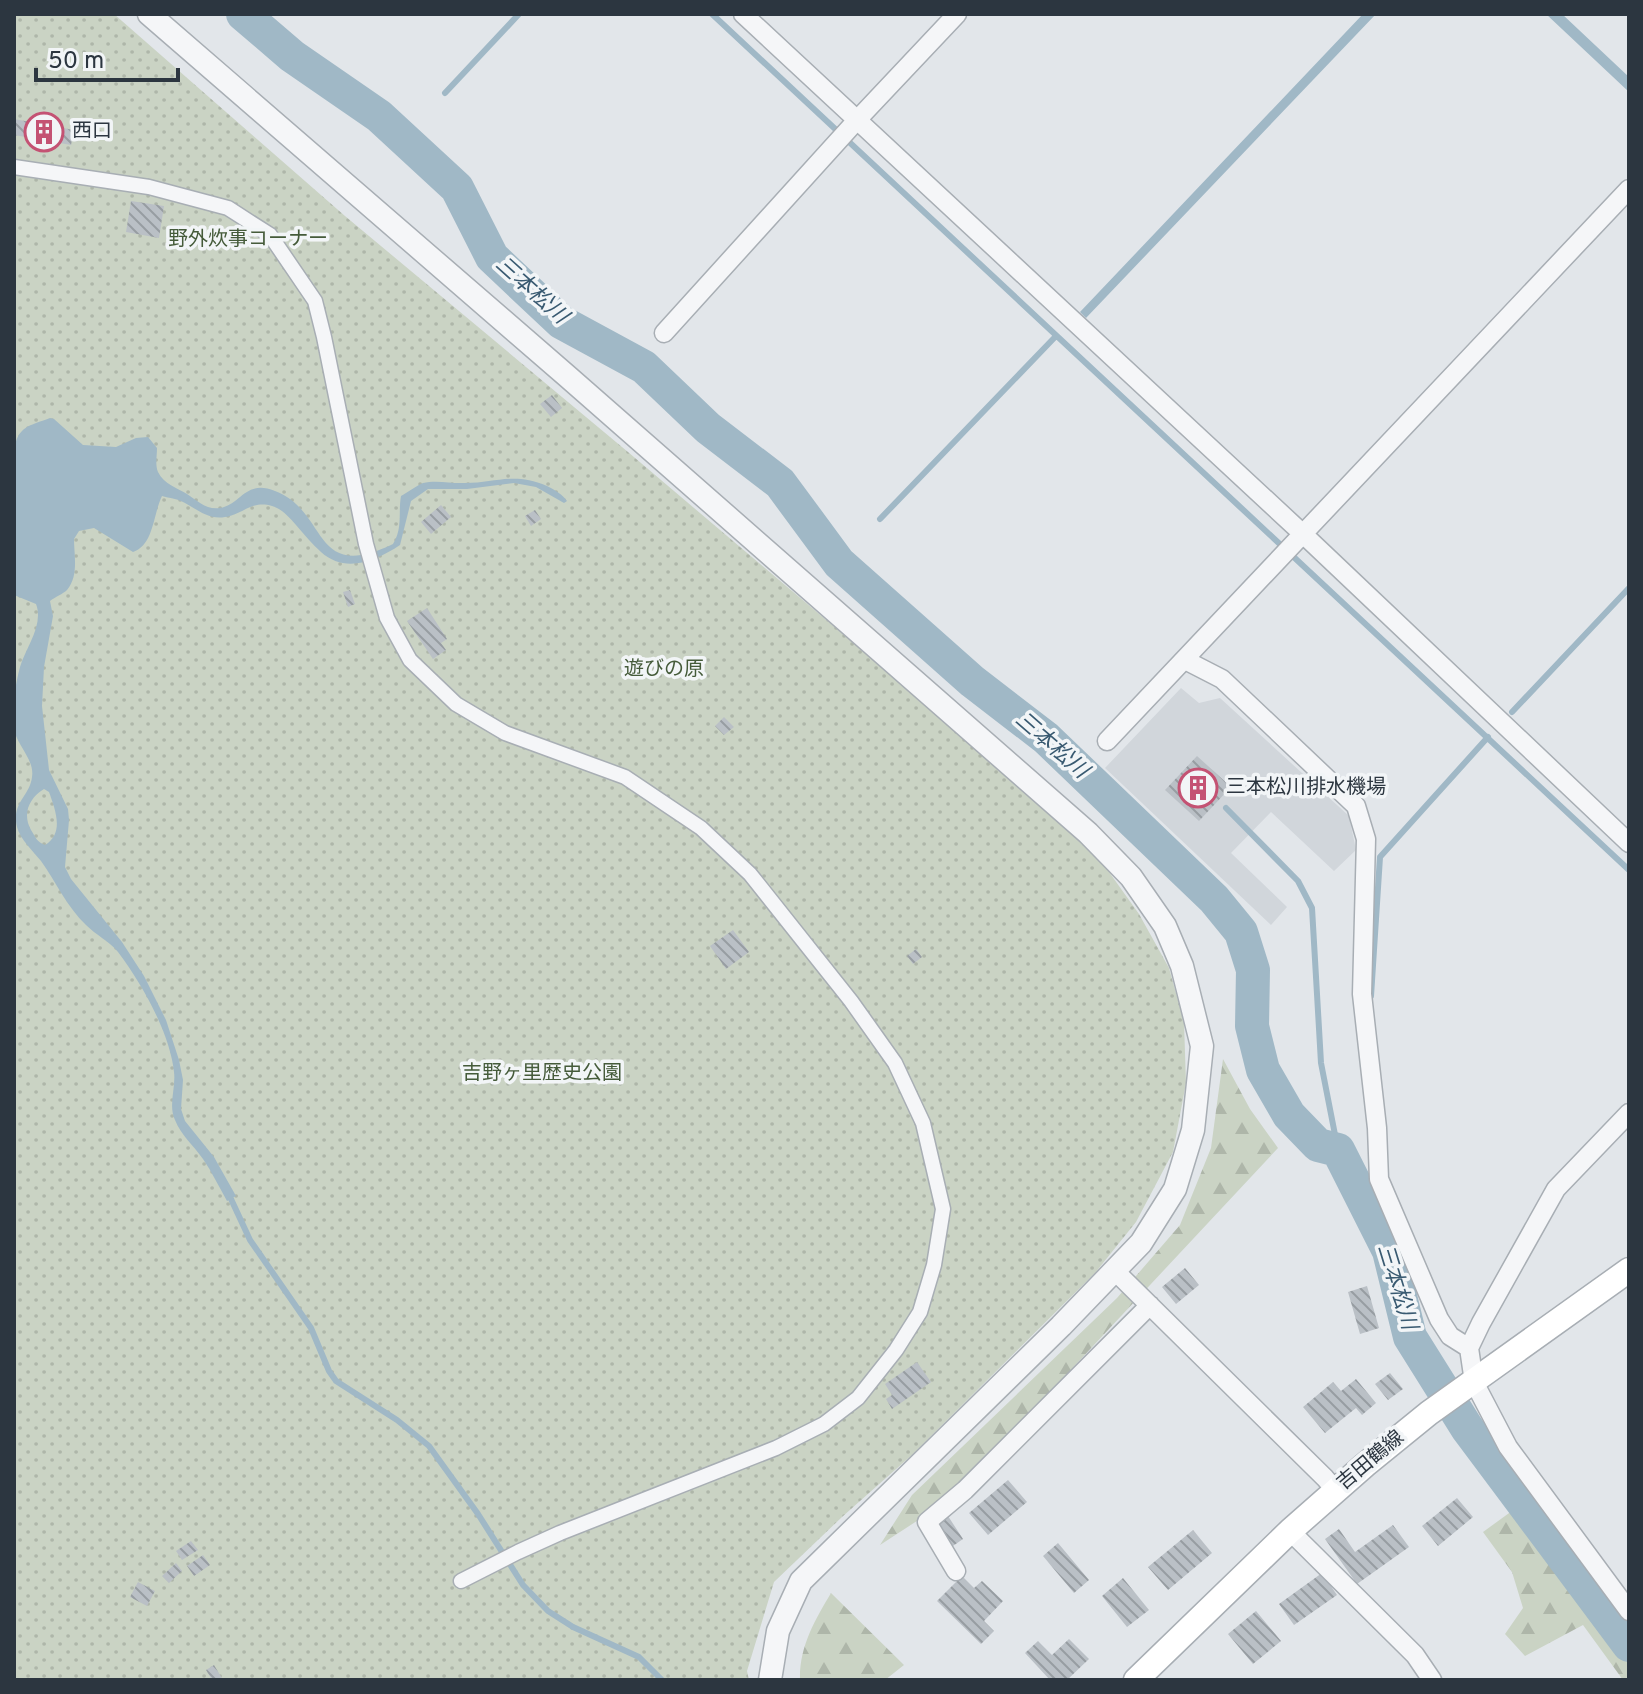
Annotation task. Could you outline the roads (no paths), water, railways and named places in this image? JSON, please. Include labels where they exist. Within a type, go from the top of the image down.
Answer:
[{"type":"main road","name":"吉田鶴線","points":[[1149,1675],[1290,1531],[1336,1491],[1429,1413],[1629,1270]]},
{"type":"street","points":[[149,14],[1088,833],[1131,877],[1165,926],[1182,966],[1202,1046],[1193,1130],[1175,1189],[1141,1243],[1115,1271],[801,1581],[778,1631],[770,1680]]},
{"type":"street","points":[[743,14],[847,131],[1298,538],[1629,843]]},
{"type":"street","points":[[664,333],[957,14]]},
{"type":"street","points":[[14,167],[162,190],[228,208],[270,235],[315,301],[366,544],[387,618],[410,660],[456,704],[505,733],[625,777],[701,828],[750,874],[851,1001],[895,1063],[923,1123],[943,1209],[934,1265],[920,1312],[896,1350],[858,1398],[824,1424],[776,1448],[560,1533],[461,1581]]},
{"type":"street","points":[[1107,741],[1280,556],[1626,198]]},
{"type":"street","points":[[1185,660],[1222,679],[1356,806],[1366,839],[1362,994],[1377,1128],[1379,1179],[1439,1319],[1450,1336],[1469,1348]]},
{"type":"street","points":[[1629,1113],[1556,1189],[1469,1348],[1474,1382],[1508,1447],[1629,1611]]},
{"type":"street","points":[[1115,1271],[1336,1491]]},
{"type":"street","points":[[956,1571],[927,1522],[965,1490],[1150,1305]]},
{"type":"street","points":[[1290,1531],[1415,1655],[1432,1680]]},
{"type":"water","points":[[1363,14],[1376,14],[1086,318],[1080,312]]},
{"type":"water","points":[[1546,14],[1562,14],[1629,77],[1629,92]]},
{"type":"water","points":[[50,418],[83,445],[116,447],[136,438],[148,437],[157,448],[157,469],[164,480],[210,508],[227,506],[257,488],[275,491],[305,513],[334,550],[348,555],[367,554],[393,544],[399,526],[401,496],[423,483],[524,479],[547,486],[567,501],[564,503],[536,487],[514,483],[467,489],[428,489],[411,501],[400,545],[371,560],[350,564],[330,559],[285,514],[276,507],[265,505],[252,506],[219,518],[204,514],[180,500],[162,496],[149,536],[133,552],[94,528],[79,531],[74,539],[75,565],[71,584],[50,601],[53,616],[44,667],[42,706],[49,770],[68,809],[65,867],[71,879],[122,942],[144,976],[166,1020],[183,1080],[181,1109],[185,1121],[214,1157],[236,1196],[227,1201],[175,1120],[171,1057],[161,1025],[145,994],[118,952],[73,910],[17,827],[17,812],[31,784],[32,770],[15,733],[14,696],[20,667],[36,628],[38,612],[36,604],[14,595],[14,450],[22,431]],"holes":[[[44,789],[49,792],[57,827],[45,845],[31,830],[27,812],[39,793]]]},
{"type":"waterway","name":"三本松川","points":[[243,14],[292,56],[379,116],[457,188],[492,257],[561,322],[644,367],[708,428],[780,483],[839,563],[972,681],[1046,738],[1214,899],[1241,932],[1253,970],[1252,1026],[1263,1070],[1289,1115],[1318,1145],[1338,1150],[1389,1251],[1410,1337],[1467,1428],[1629,1645]]},
{"type":"waterway","points":[[445,93],[519,14]]},
{"type":"waterway","points":[[712,14],[1629,870]]},
{"type":"waterway","points":[[880,519],[1056,336]]},
{"type":"waterway","points":[[1512,712],[1629,588]]},
{"type":"waterway","points":[[1371,996],[1380,857],[1488,737]]},
{"type":"waterway","points":[[1226,808],[1298,881],[1312,908],[1321,1063],[1338,1150]]},
{"type":"waterway","points":[[231,1199],[250,1240],[311,1328],[336,1381],[397,1420],[429,1446],[478,1514],[523,1585],[548,1611],[573,1627],[639,1657],[662,1680]]},
{"type":"place","name":"西口","points":[[44,132]]},
{"type":"place","name":"三本松川排水機場","points":[[1198,788]]},
{"type":"park label","name":"野外炊事コーナー","points":[[248,240]]},
{"type":"park label","name":"遊びの原","points":[[664,670]]},
{"type":"park label","name":"吉野ヶ里歴史公園","points":[[542,1074]]}]
